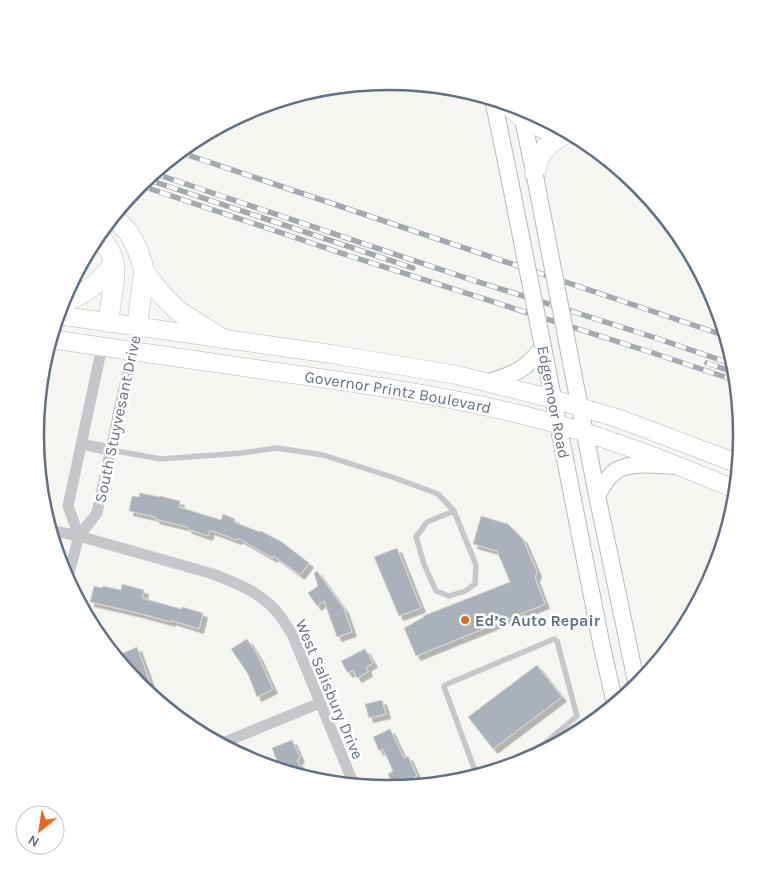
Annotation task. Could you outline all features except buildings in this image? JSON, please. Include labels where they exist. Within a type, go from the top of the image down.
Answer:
[{"type":"highway","points":[[530,121],[535,125],[545,128]]},
{"type":"highway","points":[[535,176],[535,168],[542,152],[561,136]]},
{"type":"highway","points":[[118,221],[129,233],[137,248],[144,272],[162,295],[193,321],[221,338]]},
{"type":"highway","points":[[103,241],[112,256],[114,264],[108,322]]},
{"type":"highway","points":[[72,298],[79,296],[100,281],[114,264]]},
{"type":"highway","points":[[137,326],[144,272]]},
{"type":"main road","name":"Edgemoor Road","points":[[495,108],[613,696]]},
{"type":"main road","name":"Edgemoor Road","points":[[518,116],[535,176],[597,495],[635,676]]},
{"type":"main road","name":"Governor Printz Boulevard","points":[[65,316],[383,362],[489,382],[638,425],[733,461]]},
{"type":"main road","name":"South Stuyvesant Drive","points":[[102,347],[108,322]]},
{"type":"main road","name":"South Stuyvesant Drive","points":[[132,351],[137,326]]},
{"type":"main road","name":"Governor Printz Boulevard","points":[[57,341],[372,385],[475,404],[585,432],[679,466],[729,487]]},
{"type":"main road","points":[[489,382],[517,373],[531,362],[543,347]]},
{"type":"main road","points":[[597,495],[614,472],[624,467],[639,465],[679,466]]},
{"type":"street","name":"South Stuyvesant Drive","points":[[79,536],[68,506],[102,347]]},
{"type":"street","name":"South Stuyvesant Drive","points":[[70,568],[79,536],[97,513],[132,351]]},
{"type":"street","points":[[81,444],[111,450]]},
{"type":"street","name":"West Salisbury Drive","points":[[57,532],[213,574],[252,591],[267,602],[281,616],[292,634],[351,778]]},
{"type":"street","points":[[229,740],[320,703]]},
{"type":"lane","points":[[111,450],[161,459],[277,448],[323,455],[438,494],[454,511],[476,565],[475,584],[465,591],[450,596],[436,591],[424,564],[416,537],[427,522],[454,511]]},
{"type":"lane","points":[[474,769],[444,687],[445,685],[554,639],[557,641],[577,716],[549,740]]},
{"type":"railway","points":[[188,155],[718,333]]},
{"type":"railway","points":[[161,176],[463,277],[726,362]]},
{"type":"railway","points":[[155,182],[413,268]]},
{"type":"railway","points":[[148,188],[350,256],[728,378]]},
{"type":"railway","points":[[707,363],[727,370]]},
{"type":"place","name":"Ed’s Auto Repair","points":[[465,620]]}]
